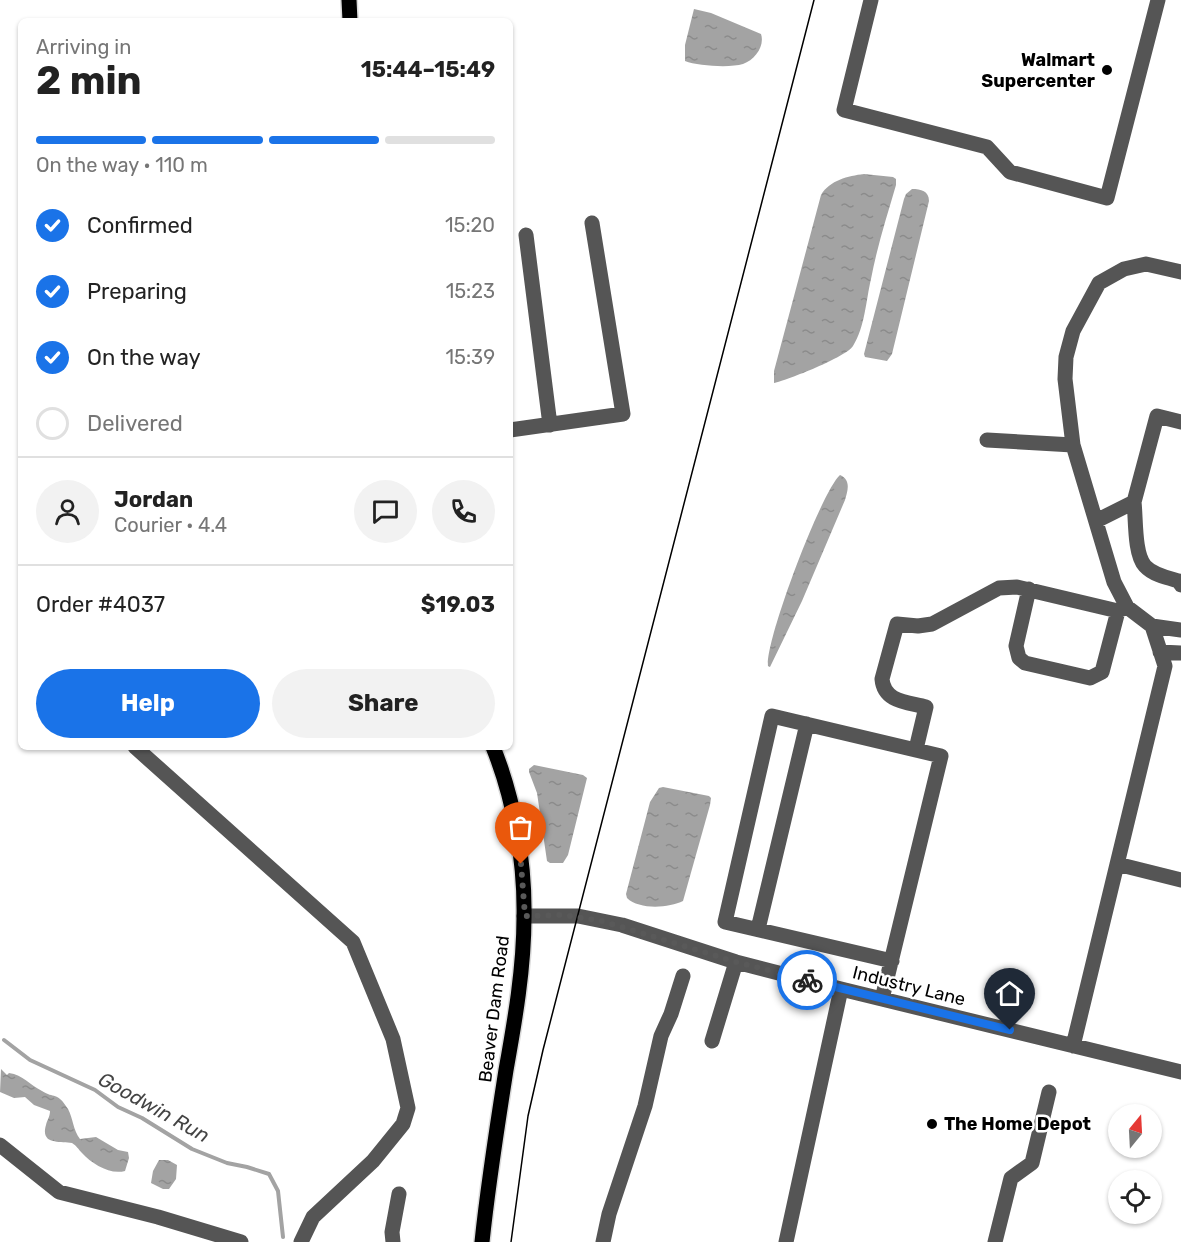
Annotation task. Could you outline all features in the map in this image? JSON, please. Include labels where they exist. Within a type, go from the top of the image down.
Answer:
[{"type":"main road","points":[[349,0],[350,18]]},
{"type":"main road","name":"Beaver Dam Road","points":[[482,1242],[489,1179],[520,980],[525,916],[523,878],[514,820],[494,750]]},
{"type":"street","points":[[871,0],[844,110],[987,147],[1010,172],[1107,198],[1158,0]]},
{"type":"street","points":[[513,430],[623,414],[592,223]]},
{"type":"street","points":[[526,235],[550,424]]},
{"type":"street","points":[[1029,589],[1016,653],[1025,663],[1090,678],[1102,672],[1122,609],[1073,445],[1065,379],[1066,357],[1073,331],[1099,283],[1124,269],[1146,264],[1181,272]]},
{"type":"street","points":[[1181,422],[1157,416],[1134,502],[1139,556],[1145,566],[1153,572],[1179,581],[1181,585]]},
{"type":"street","points":[[987,440],[1073,445]]},
{"type":"street","points":[[1096,521],[1134,502]]},
{"type":"street","points":[[916,749],[926,707],[896,699],[883,688],[882,679],[897,624],[918,626],[932,624],[999,588],[1017,587],[1122,609],[1152,626],[1181,630]]},
{"type":"street","points":[[1073,1046],[1165,666],[1152,626]]},
{"type":"street","points":[[1161,652],[1181,653]]},
{"type":"street","points":[[882,999],[892,961],[941,756],[772,716],[725,922],[892,961]]},
{"type":"street","points":[[758,929],[807,724]]},
{"type":"street","points":[[138,750],[353,942],[393,1039],[408,1108],[403,1124],[373,1161],[313,1218],[301,1242]]},
{"type":"street","points":[[1117,864],[1181,880]]},
{"type":"street","name":"Industry Lane","points":[[525,916],[571,916],[602,921],[736,962],[1181,1072]]},
{"type":"street","points":[[712,1041],[736,962]]},
{"type":"street","points":[[603,1242],[609,1215],[645,1106],[661,1036],[671,1014],[683,976]]},
{"type":"street","points":[[786,1242],[841,989]]},
{"type":"street","points":[[995,1242],[1011,1178],[1032,1163],[1048,1092]]},
{"type":"street","points":[[0,1145],[59,1192],[158,1217],[241,1242]]},
{"type":"street","points":[[393,1242],[392,1232],[399,1194]]},
{"type":"water","points":[[694,9],[711,13],[761,34],[762,43],[758,52],[747,62],[737,65],[706,65],[685,61],[685,45]]},
{"type":"water","points":[[864,174],[893,177],[896,179],[896,185],[876,255],[863,322],[857,339],[848,351],[829,362],[774,383],[774,371],[821,195],[834,182]]},
{"type":"water","points":[[912,189],[924,191],[929,201],[892,354],[887,361],[865,357],[904,199]]},
{"type":"water","points":[[840,475],[847,482],[845,500],[802,601],[770,667],[768,666],[769,651],[784,599],[820,508]]},
{"type":"water","points":[[534,765],[583,775],[587,778],[568,855],[563,863],[547,861],[537,793],[529,772]]},
{"type":"water","points":[[659,788],[709,796],[710,805],[683,901],[662,906],[639,905],[627,898],[626,894],[650,802]]},
{"type":"water","points":[[1,1069],[7,1075],[9,1073],[18,1076],[61,1100],[68,1109],[80,1139],[96,1137],[118,1150],[128,1152],[129,1158],[125,1171],[102,1168],[72,1143],[48,1139],[45,1131],[50,1111],[34,1105],[25,1097],[14,1098],[0,1092]]},
{"type":"water","points":[[159,1160],[168,1160],[177,1165],[176,1179],[169,1189],[163,1189],[151,1183],[153,1171]]},
{"type":"waterway","name":"Goodwin Run","points":[[4,1040],[30,1060],[95,1090],[118,1107],[142,1118],[192,1149],[227,1163],[269,1174],[278,1191],[283,1237]]},
{"type":"tram line","points":[[511,1242],[528,1116],[543,1050],[814,0]]},
{"type":"way so far","points":[[521,864],[525,916],[563,915],[602,921],[736,962],[807,980]]},
{"type":"place","name":"Walmart Supercenter","points":[[1107,70]]},
{"type":"place","name":"The Home Depot","points":[[932,1124]]},
{"type":"route","points":[[807,980],[1010,1030]]}]
